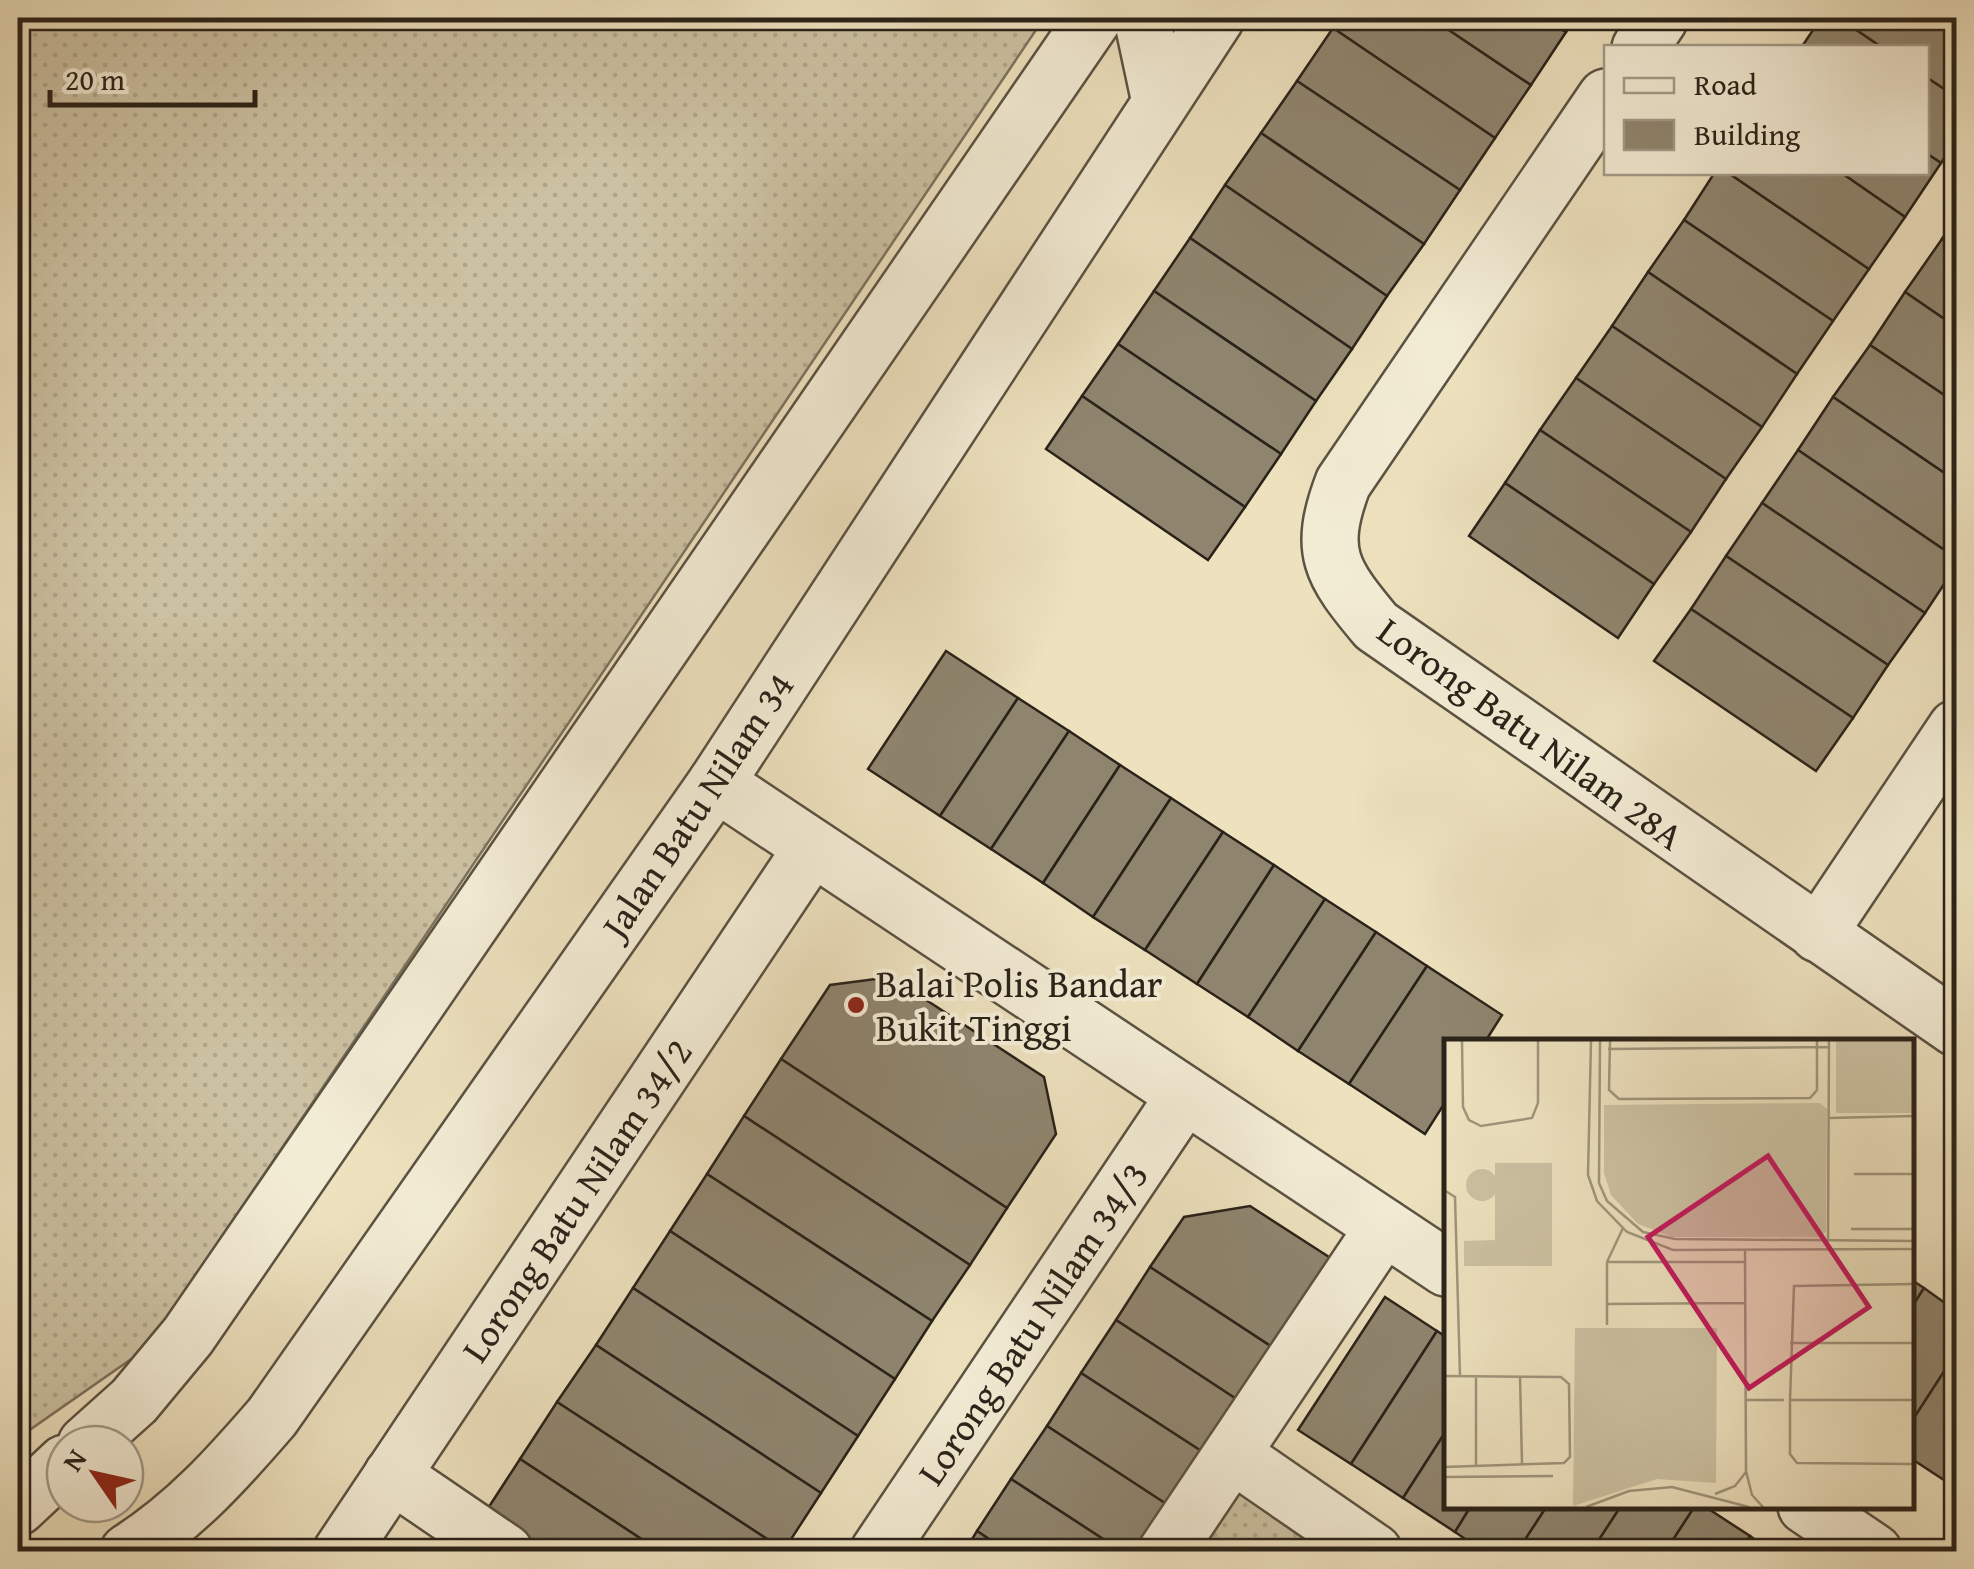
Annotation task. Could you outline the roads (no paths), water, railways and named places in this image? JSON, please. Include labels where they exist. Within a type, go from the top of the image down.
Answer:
[{"type":"street","points":[[109,1424],[134,1402],[188,1336],[1094,18]]},
{"type":"street","points":[[1142,18],[1160,102]]},
{"type":"street","name":"Jalan Batu Nilam 34","points":[[128,1552],[161,1530],[216,1482],[272,1416],[716,783],[1216,18]]},
{"type":"street","points":[[1642,45],[1660,18]]},
{"type":"street","name":"Lorong Batu Nilam 28A","points":[[1604,99],[1342,483],[1328,524],[1328,553],[1342,585],[1376,626],[1956,1028]]},
{"type":"street","points":[[1818,934],[1956,728]]},
{"type":"street","points":[[716,783],[1444,1267]]},
{"type":"street","name":"Lorong Batu Nilam 34/2","points":[[341,1552],[812,848]]},
{"type":"street","name":"Lorong Batu Nilam 34/3","points":[[878,1552],[1184,1095]]},
{"type":"street","points":[[1166,1552],[1384,1227]]},
{"type":"street","points":[[1232,1454],[1374,1552]]},
{"type":"street","points":[[392,1475],[505,1552]]},
{"type":"street","points":[[18,1507],[45,1482]]},
{"type":"street","points":[[1810,1509],[1874,1552]]},
{"type":"place","name":"Balai Polis Bandar Bukit Tinggi","points":[[856,1005]]}]
